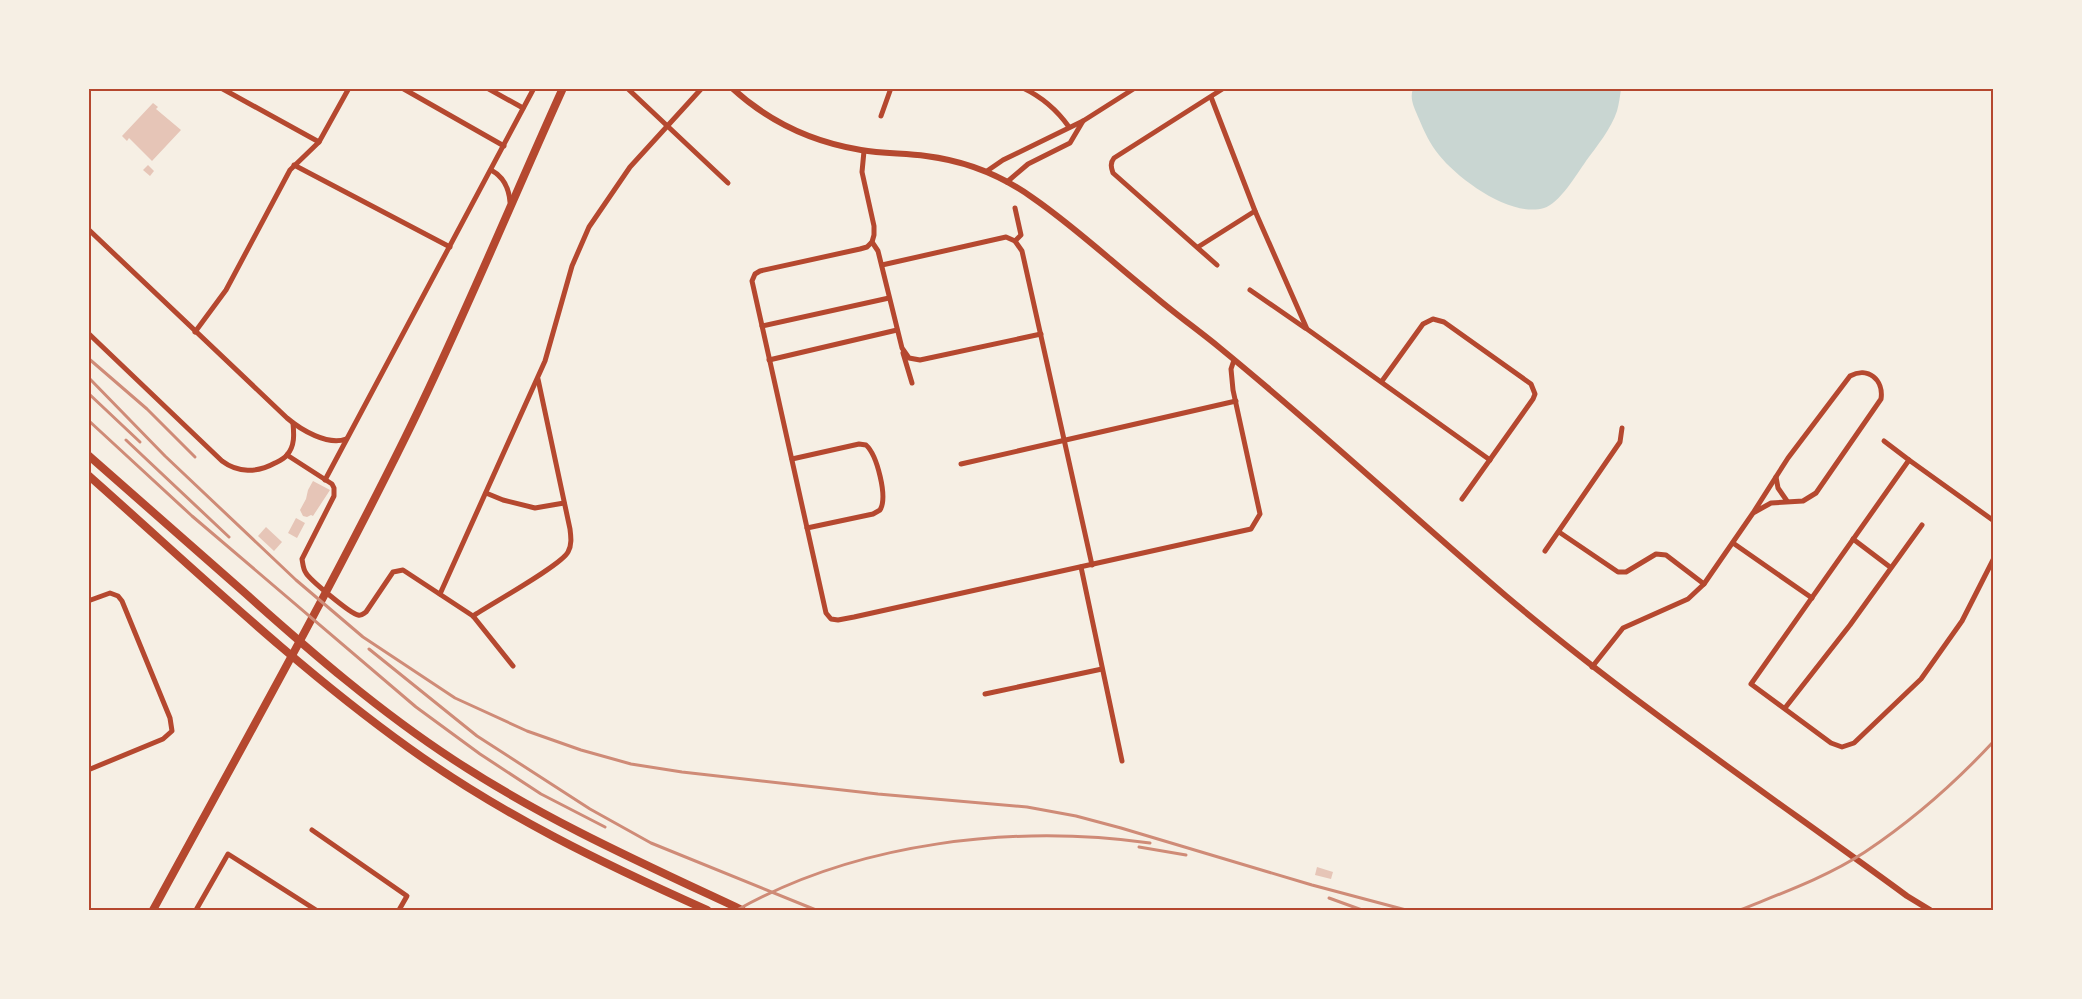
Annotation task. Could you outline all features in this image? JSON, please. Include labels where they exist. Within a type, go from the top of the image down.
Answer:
[{"type":"highway","points":[[88,455],[344,679],[403,724],[462,765],[542,813],[592,840],[742,910]]},
{"type":"highway","points":[[88,476],[286,650],[352,705],[410,749],[515,816],[561,841],[708,910]]},
{"type":"main road","points":[[153,910],[334,576],[410,428],[466,309],[563,88]]},
{"type":"street","points":[[221,88],[320,142]]},
{"type":"street","points":[[195,332],[226,290],[290,170],[320,142],[349,88]]},
{"type":"street","points":[[402,88],[504,146]]},
{"type":"street","points":[[488,88],[524,108]]},
{"type":"street","points":[[326,480],[534,88]]},
{"type":"street","points":[[627,88],[728,183]]},
{"type":"street","points":[[440,594],[551,344],[572,266],[589,227],[623,175],[702,88]]},
{"type":"street","points":[[732,88],[758,110],[810,138],[864,151],[926,156],[957,162],[987,171],[1032,198],[1089,240],[1149,292],[1234,360],[1506,596],[1592,666],[1821,835],[1930,910]]},
{"type":"street","points":[[880,116],[891,88]]},
{"type":"street","points":[[1023,88],[1035,91],[1069,127]]},
{"type":"street","points":[[987,171],[1003,160],[1083,121],[1135,88]]},
{"type":"street","points":[[1217,265],[1113,174],[1111,162],[1224,88]]},
{"type":"street","points":[[1211,97],[1255,211],[1306,329]]},
{"type":"street","points":[[1007,182],[1028,164],[1070,143],[1083,121]]},
{"type":"street","points":[[864,151],[862,172],[874,226],[872,242],[882,265],[912,383]]},
{"type":"street","points":[[294,165],[450,247]]},
{"type":"street","points":[[491,170],[502,177],[505,182],[511,200],[510,208]]},
{"type":"street","points":[[1015,208],[1021,236],[1015,241]]},
{"type":"street","points":[[1198,248],[1255,211]]},
{"type":"street","points":[[88,229],[293,423],[330,441],[348,438]]},
{"type":"street","points":[[882,265],[1006,237],[1015,241],[1022,251],[1092,565]]},
{"type":"street","points":[[872,242],[860,249],[760,271],[755,274],[752,281],[826,613],[831,619],[854,617],[1251,529],[1260,514],[1236,401],[1231,369],[1234,360]]},
{"type":"street","points":[[1250,290],[1491,460]]},
{"type":"street","points":[[762,326],[889,298]]},
{"type":"street","points":[[1382,381],[1423,324],[1439,320],[1454,328],[1531,384],[1535,394],[1533,399],[1462,499]]},
{"type":"street","points":[[770,360],[897,330]]},
{"type":"street","points":[[88,333],[228,466],[239,470],[255,471],[268,467],[287,455],[295,438],[293,423]]},
{"type":"street","points":[[902,348],[909,358],[920,360],[1041,334]]},
{"type":"street","points":[[1592,666],[1623,628],[1688,599],[1704,584],[1776,475],[1850,376],[1866,373],[1875,377],[1881,388],[1881,399],[1816,493],[1803,501],[1772,502],[1753,513]]},
{"type":"street","points":[[473,616],[556,565],[569,552],[571,539],[537,378]]},
{"type":"street","points":[[961,464],[1236,401]]},
{"type":"street","points":[[1545,551],[1620,442],[1622,428]]},
{"type":"street","points":[[1884,441],[1994,521]]},
{"type":"street","points":[[792,459],[859,444],[866,445],[874,454],[884,497],[880,510],[873,514],[807,528]]},
{"type":"street","points":[[287,455],[333,485],[334,496],[302,559],[306,573],[314,582],[356,615],[361,616],[391,574],[397,570],[403,570],[473,616],[513,666]]},
{"type":"street","points":[[1909,460],[1751,684],[1831,743],[1842,747],[1854,743],[1922,679],[1962,621],[1994,558]]},
{"type":"street","points":[[1776,475],[1778,488],[1787,501]]},
{"type":"street","points":[[486,493],[535,508],[564,503]]},
{"type":"street","points":[[1785,708],[1850,625],[1922,525]]},
{"type":"street","points":[[1559,532],[1618,572],[1626,572],[1656,554],[1666,555],[1704,584]]},
{"type":"street","points":[[1853,539],[1890,567]]},
{"type":"street","points":[[1733,543],[1812,598]]},
{"type":"street","points":[[1081,567],[1122,761]]},
{"type":"street","points":[[88,601],[110,593],[118,596],[122,601],[170,718],[172,731],[163,739],[88,770]]},
{"type":"street","points":[[985,694],[1102,669]]},
{"type":"street","points":[[312,830],[407,896],[399,910]]},
{"type":"street","points":[[196,910],[228,854],[316,910]]},
{"type":"shaded area","points":[[1413,88],[1621,89],[1617,111],[1611,124],[1567,188],[1550,205],[1531,210],[1501,202],[1486,194],[1448,165],[1439,155],[1423,128],[1413,104]]},
{"type":"building","points":[[153,103],[158,107],[156,109],[181,130],[152,161],[129,138],[127,141],[122,136]]},
{"type":"building","points":[[148,165],[154,171],[150,176],[143,170]]},
{"type":"building","points":[[313,481],[330,490],[313,516],[307,517],[303,516],[300,510]]},
{"type":"building","points":[[296,518],[305,523],[297,538],[288,533]]},
{"type":"building","points":[[266,527],[282,542],[274,551],[258,536]]},
{"type":"building","points":[[1317,867],[1333,872],[1331,879],[1315,875]]},
{"type":"railway","points":[[88,358],[147,409],[195,457]]},
{"type":"railway","points":[[88,377],[165,456],[296,580],[363,637],[455,698],[527,731],[631,764],[682,772],[878,794],[1027,807],[1076,816],[1406,910]]},
{"type":"railway","points":[[88,393],[140,442]]},
{"type":"railway","points":[[88,420],[192,516],[416,707],[480,754],[541,794],[605,827]]},
{"type":"railway","points":[[126,440],[229,537]]},
{"type":"railway","points":[[369,649],[477,736],[590,809],[651,843],[816,910]]},
{"type":"railway","points":[[1740,910],[1820,877],[1865,852],[1933,800],[1994,741]]},
{"type":"railway","points":[[737,910],[784,887],[833,868],[885,854],[938,844],[991,838],[1045,836],[1150,843]]},
{"type":"railway","points":[[1139,847],[1186,855]]},
{"type":"railway","points":[[1329,898],[1362,910]]}]
